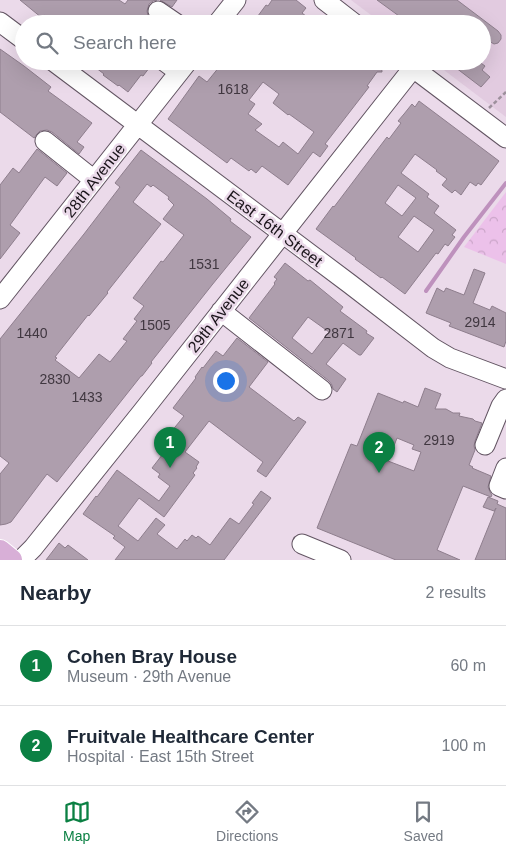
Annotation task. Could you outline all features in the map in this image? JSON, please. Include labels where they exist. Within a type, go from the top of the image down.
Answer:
[{"type":"main road","points":[[0,551],[11,560]]},
{"type":"street","points":[[224,15],[236,0]]},
{"type":"street","points":[[324,0],[343,15]]},
{"type":"street","points":[[158,10],[165,15]]},
{"type":"street","points":[[0,22],[15,33]]},
{"type":"street","name":"East 16th Street","points":[[65,70],[441,353],[506,379]]},
{"type":"street","name":"28th Avenue","points":[[0,299],[138,125],[174,70]]},
{"type":"street","name":"29th Avenue","points":[[21,560],[33,548],[282,234],[405,70]]},
{"type":"street","points":[[416,70],[506,138]]},
{"type":"street","points":[[45,141],[94,180]]},
{"type":"street","points":[[221,311],[322,390]]},
{"type":"street","points":[[485,445],[501,406],[506,399]]},
{"type":"street","points":[[506,468],[499,486],[506,489]]},
{"type":"street","points":[[302,544],[341,560]]},
{"type":"path","points":[[480,119],[506,92]]},
{"type":"shaded area","points":[[351,0],[506,0],[506,117],[444,70],[491,70],[491,15],[371,15]]},
{"type":"green space","points":[[506,192],[506,264],[464,247]]},
{"type":"building","points":[[20,0],[119,0],[125,4],[128,0],[157,0],[149,4],[148,15],[38,15]]},
{"type":"building","points":[[160,0],[177,0],[172,7]]},
{"type":"building","points":[[272,0],[296,0],[306,8],[302,13],[305,15],[259,15],[266,5],[268,6]]},
{"type":"building","points":[[377,0],[457,0],[477,15],[398,15]]},
{"type":"building","points":[[491,26],[501,35],[498,43],[491,42]]},
{"type":"building","points":[[0,49],[15,60],[15,70],[29,70],[51,87],[48,91],[92,123],[77,142],[84,147],[79,154],[47,130],[40,131],[34,138],[0,112]]},
{"type":"building","points":[[99,70],[148,70],[143,76],[141,75],[128,92]]},
{"type":"building","points":[[217,70],[382,70],[382,72],[377,72],[367,86],[369,87],[325,144],[328,146],[320,157],[313,152],[288,185],[262,166],[256,173],[251,169],[249,171],[231,158],[227,163],[168,119],[199,76],[207,82]],"holes":[[[263,82],[279,94],[273,103],[314,132],[298,154],[283,142],[279,147],[255,130],[262,124],[248,114],[255,104],[249,100]]]},
{"type":"building","points":[[459,70],[482,70],[490,77],[481,87]]},
{"type":"building","points":[[419,101],[499,161],[481,185],[478,183],[476,186],[470,182],[461,195],[455,190],[452,193],[442,185],[447,179],[415,154],[401,173],[429,194],[427,197],[439,206],[434,213],[456,230],[452,235],[455,237],[448,246],[445,244],[438,254],[436,253],[405,294],[316,229],[387,137],[389,139],[401,123],[398,121],[412,104],[415,107]],"holes":[[[398,185],[416,198],[402,216],[385,203]],[[414,216],[434,230],[418,252],[398,237]]]},
{"type":"building","points":[[37,149],[67,173],[57,186],[45,177],[10,225],[20,233],[0,259],[0,185],[13,168],[19,173]]},
{"type":"building","points":[[141,150],[207,199],[231,219],[230,221],[251,237],[57,482],[47,474],[11,522],[0,525],[0,474],[9,463],[0,456],[0,339],[120,187],[115,183]],"holes":[[[147,184],[151,187],[153,185],[169,197],[168,199],[174,205],[163,219],[184,235],[163,262],[161,261],[133,298],[144,306],[134,319],[137,321],[123,339],[127,341],[110,362],[99,354],[79,378],[55,360],[57,358],[55,357],[108,293],[161,224],[133,202]]]},
{"type":"building","points":[[285,263],[308,281],[310,280],[343,307],[340,311],[374,338],[361,355],[343,343],[326,364],[346,379],[337,392],[329,381],[249,318],[275,284],[277,279],[274,277]],"holes":[[[308,317],[329,332],[312,354],[292,338]]]},
{"type":"building","points":[[474,269],[485,273],[473,303],[490,310],[492,306],[506,313],[506,341],[504,347],[449,326],[451,323],[426,313],[437,288],[444,292],[446,288],[464,295]]},
{"type":"building","points":[[237,338],[268,362],[249,387],[294,421],[298,417],[306,422],[266,477],[257,471],[263,462],[209,421],[185,452],[199,462],[193,473],[195,475],[164,517],[139,498],[118,526],[138,541],[156,518],[165,525],[157,534],[177,549],[185,539],[187,541],[192,535],[196,538],[198,536],[210,545],[230,518],[239,524],[261,491],[271,498],[224,560],[115,560],[125,547],[113,538],[115,536],[83,514],[117,470],[159,501],[170,486],[158,477],[160,474],[152,468],[176,437],[171,432],[184,416],[173,408],[202,367],[216,351],[223,356]]},
{"type":"building","points":[[425,388],[441,394],[435,409],[446,409],[453,413],[460,413],[459,416],[482,423],[469,465],[491,476],[488,487],[492,495],[491,497],[463,486],[437,550],[460,560],[396,560],[317,528],[351,444],[357,446],[378,393],[418,407]],"holes":[[[397,438],[414,445],[412,449],[421,452],[414,471],[388,461]]]},
{"type":"building","points":[[488,497],[498,501],[497,504],[506,508],[506,560],[475,560],[496,508],[494,511],[483,507]]},
{"type":"building","points":[[59,543],[65,548],[68,545],[88,560],[46,560]]},
{"type":"waterway","points":[[426,291],[464,237],[506,183]]},
{"type":"place","name":"Cohen Bray House","points":[[170,468]]},
{"type":"place","name":"Fruitvale Healthcare Center","points":[[379,473]]}]
